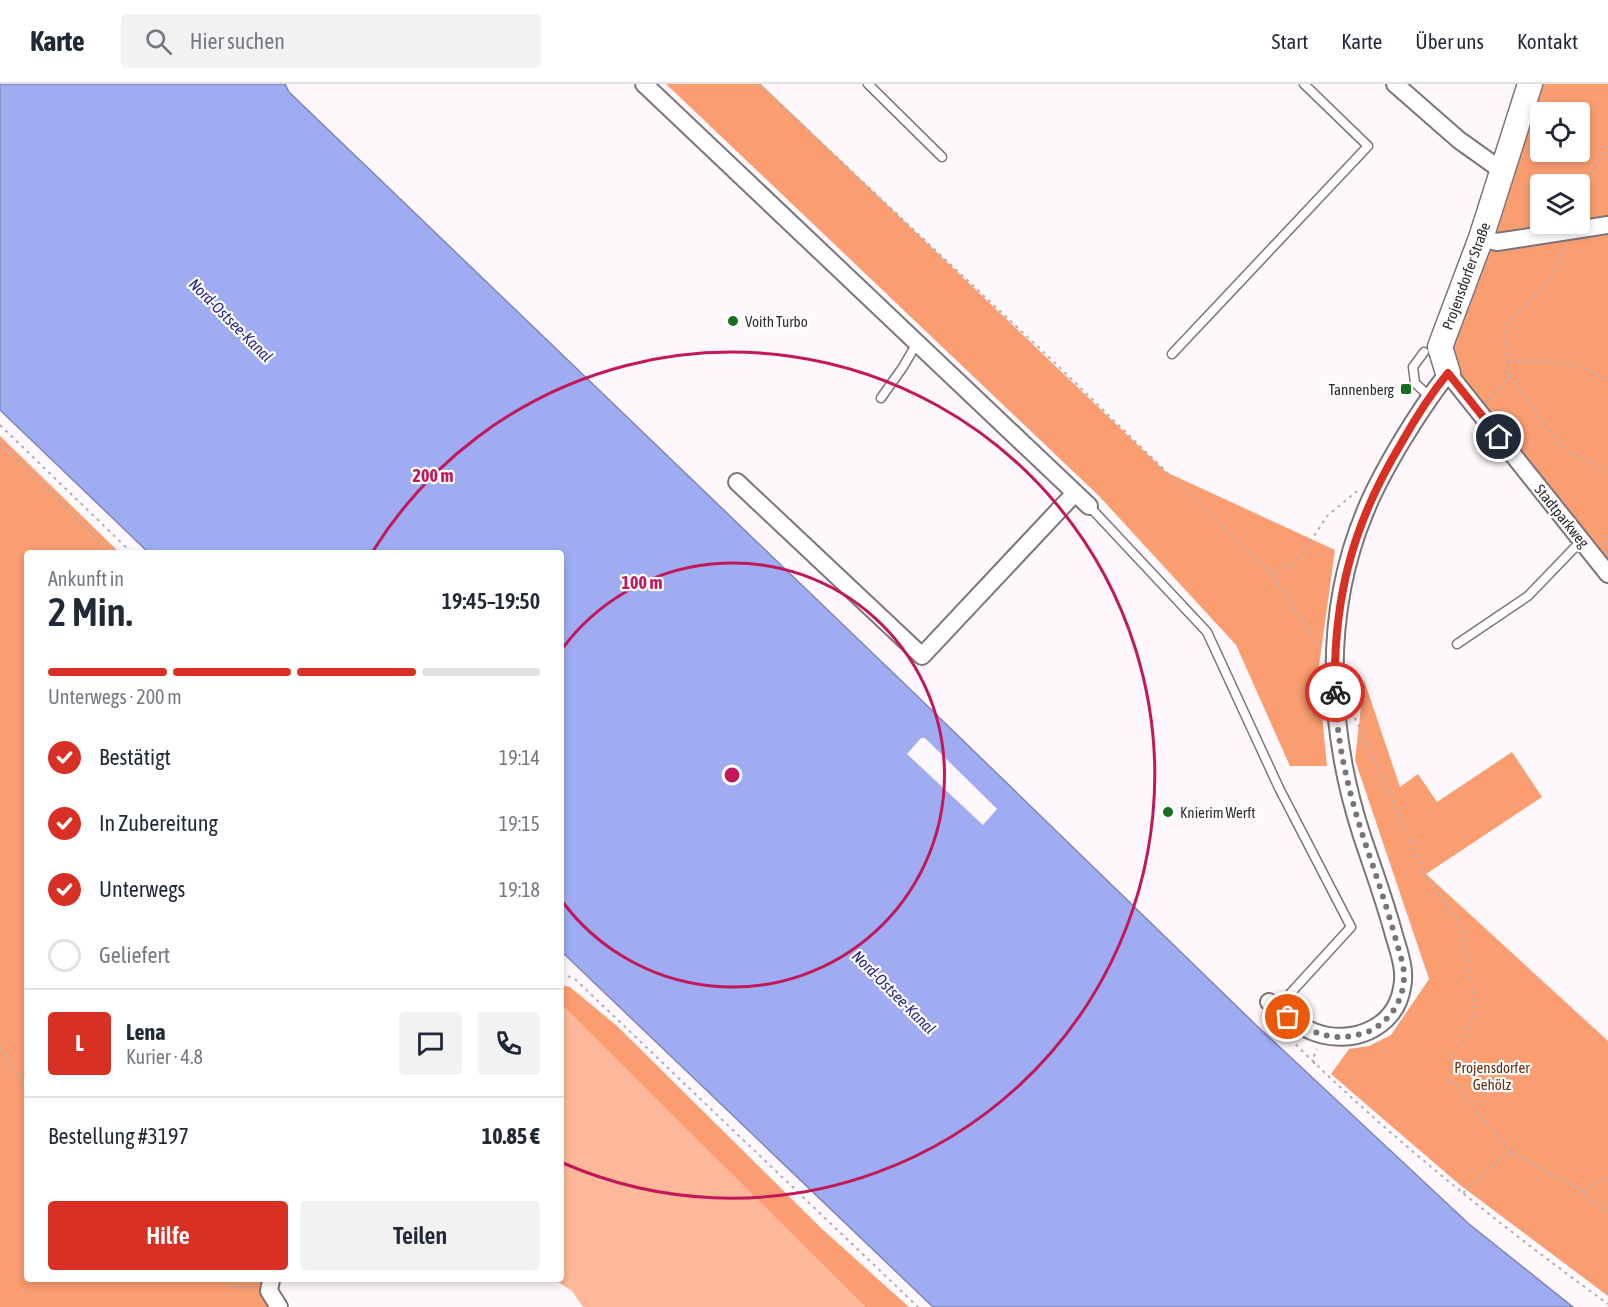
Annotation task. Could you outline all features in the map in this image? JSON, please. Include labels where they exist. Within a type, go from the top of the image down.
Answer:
[{"type":"street","points":[[644,84],[1089,506]]},
{"type":"street","points":[[1395,84],[1459,140],[1501,170]]},
{"type":"street","name":"Projensdorfer Straße","points":[[1448,373],[1440,347],[1481,238],[1530,84]]},
{"type":"street","points":[[1590,227],[1608,225]]},
{"type":"street","points":[[1481,238],[1497,242],[1546,234]]},
{"type":"street","points":[[1269,1002],[1315,1033],[1351,1037],[1371,1030],[1387,1019],[1397,1005],[1403,985],[1402,964],[1397,944],[1342,762],[1336,717],[1335,671],[1341,593],[1365,512],[1387,467],[1429,396],[1448,373]]},
{"type":"street","name":"Stadtparkweg","points":[[1448,373],[1608,574]]},
{"type":"street","points":[[737,482],[922,656],[1075,493]]},
{"type":"street","points":[[270,1285],[275,1303],[279,1307]]},
{"type":"lane","points":[[868,84],[942,157]]},
{"type":"lane","points":[[1172,354],[1368,146],[1304,84]]},
{"type":"lane","points":[[881,398],[917,343]]},
{"type":"lane","points":[[1424,352],[1413,368],[1415,383],[1429,396]]},
{"type":"lane","points":[[1089,506],[1207,632],[1280,788],[1351,927],[1269,1002]]},
{"type":"lane","points":[[1458,644],[1528,596],[1583,540]]},
{"type":"path","points":[[759,84],[1053,361],[1271,574],[1335,671]]},
{"type":"path","points":[[1590,178],[1608,146]]},
{"type":"path","points":[[1569,234],[1550,281],[1504,327],[1509,375],[1560,445],[1600,470],[1608,468]]},
{"type":"path","points":[[1508,360],[1541,361],[1596,372],[1608,384]]},
{"type":"path","points":[[1471,403],[1490,400],[1509,375]]},
{"type":"path","points":[[0,425],[129,550]]},
{"type":"path","points":[[0,444],[109,550]]},
{"type":"path","points":[[1271,574],[1297,562],[1327,516],[1361,488]]},
{"type":"path","points":[[1349,703],[1426,877],[1460,923],[1473,990],[1474,1013],[1466,1035],[1450,1057],[1450,1078],[1509,1152],[1582,1191],[1608,1212]]},
{"type":"path","points":[[926,739],[944,722]]},
{"type":"path","points":[[564,974],[576,980],[918,1307]]},
{"type":"path","points":[[1284,1034],[1364,1110],[1463,1193],[1608,1304]]},
{"type":"path","points":[[0,1047],[24,1087]]},
{"type":"path","points":[[1463,1193],[1509,1152]]},
{"type":"path","points":[[1582,1191],[1608,1178]]},
{"type":"path","points":[[226,1282],[234,1286],[270,1285]]},
{"type":"shaded area","points":[[564,1007],[865,1307],[583,1307],[572,1291],[558,1282],[564,1282]]},
{"type":"green space","points":[[666,84],[761,84],[1166,472],[1335,550],[1318,673],[1327,766],[1290,766],[1236,645],[1099,496]]},
{"type":"green space","points":[[1538,84],[1608,84],[1608,564],[1560,499],[1464,386],[1454,366],[1453,343],[1530,108],[1530,162],[1590,162],[1590,102],[1532,102]]},
{"type":"green space","points":[[0,436],[117,550],[24,550],[24,1282],[272,1282],[279,1307],[0,1307]]},
{"type":"green space","name":"Projensdorfer Gehölz","points":[[1364,680],[1400,787],[1418,774],[1437,802],[1512,752],[1542,797],[1426,874],[1608,1041],[1608,1296],[1460,1185],[1331,1074],[1349,1049],[1369,1046],[1391,1035],[1429,979],[1355,760]]},
{"type":"green space","points":[[564,986],[570,987],[617,1026],[822,1229],[909,1307],[865,1307],[564,1007]]},
{"type":"water","name":"Nord-Ostsee-Kanal","points":[[0,84],[285,84],[289,92],[1256,1025],[1469,1224],[1573,1307],[933,1307],[564,954],[564,550],[146,550],[0,410]]},
{"type":"pier","points":[[921,738],[925,738],[997,809],[983,825],[907,754]]},
{"type":"way so far","points":[[1288,1017],[1306,1029],[1327,1036],[1351,1037],[1363,1034],[1387,1019],[1397,1005],[1403,985],[1404,974],[1397,944],[1342,762],[1335,692]]},
{"type":"place","name":"Voith Turbo","points":[[733,321]]},
{"type":"place","name":"Tannenberg","points":[[1406,389]]},
{"type":"place","name":"Knierim Werft","points":[[1168,812]]},
{"type":"route","points":[[1335,692],[1341,593],[1365,512],[1387,467],[1429,396],[1448,373],[1499,437]]}]
